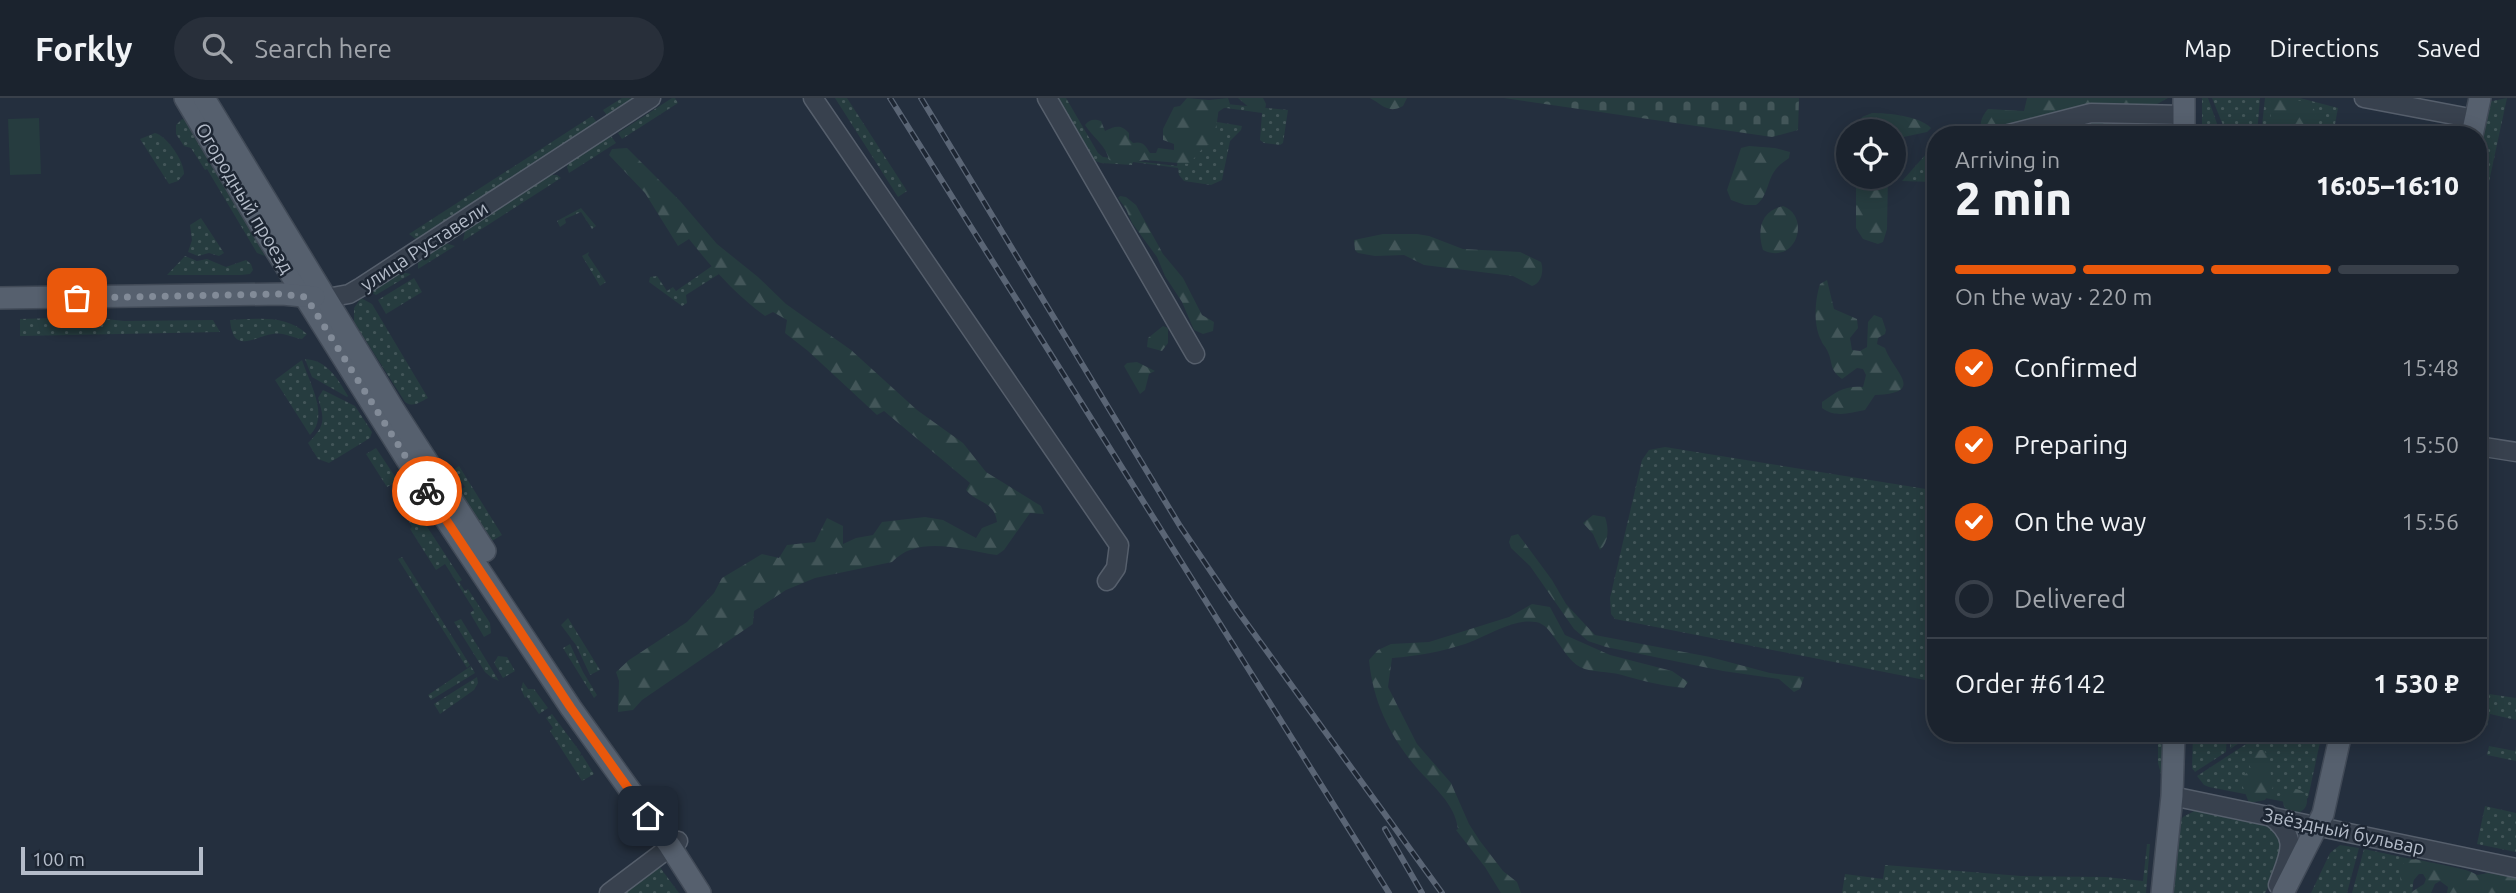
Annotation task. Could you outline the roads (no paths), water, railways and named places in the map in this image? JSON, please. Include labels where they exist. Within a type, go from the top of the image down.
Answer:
[{"type":"main road","name":"Огородный проезд","points":[[185,98],[270,242],[316,298],[394,410],[645,796],[700,893]]},
{"type":"main road","name":"Огородный проезд","points":[[204,98],[316,298]]},
{"type":"main road","points":[[2474,126],[2480,98]]},
{"type":"main road","name":"улица Руставели","points":[[0,298],[282,294],[316,298]]},
{"type":"main road","points":[[2162,893],[2172,796],[2174,742]]},
{"type":"main road","points":[[2283,893],[2319,825],[2339,742]]},
{"type":"main road","name":"Огородный проезд","points":[[674,844],[715,893]]},
{"type":"street","name":"улица Руставели","points":[[316,298],[349,294],[361,287],[651,98]]},
{"type":"street","points":[[813,98],[1119,544],[1116,568],[1107,581]]},
{"type":"street","points":[[1047,98],[1195,354]]},
{"type":"street","points":[[2364,98],[2470,126]]},
{"type":"street","points":[[2040,126],[2091,113],[2184,116]]},
{"type":"street","points":[[2487,448],[2516,453]]},
{"type":"street","name":"Звёздный бульвар","points":[[2172,796],[2516,868]]},
{"type":"street","points":[[2269,816],[2284,828],[2290,841],[2288,857],[2276,893]]},
{"type":"street","points":[[609,893],[674,844]]},
{"type":"railway","points":[[890,98],[1389,893]]},
{"type":"railway","points":[[921,98],[1180,526],[1237,610],[1442,893]]},
{"type":"railway","points":[[1385,829],[1422,893]]}]
